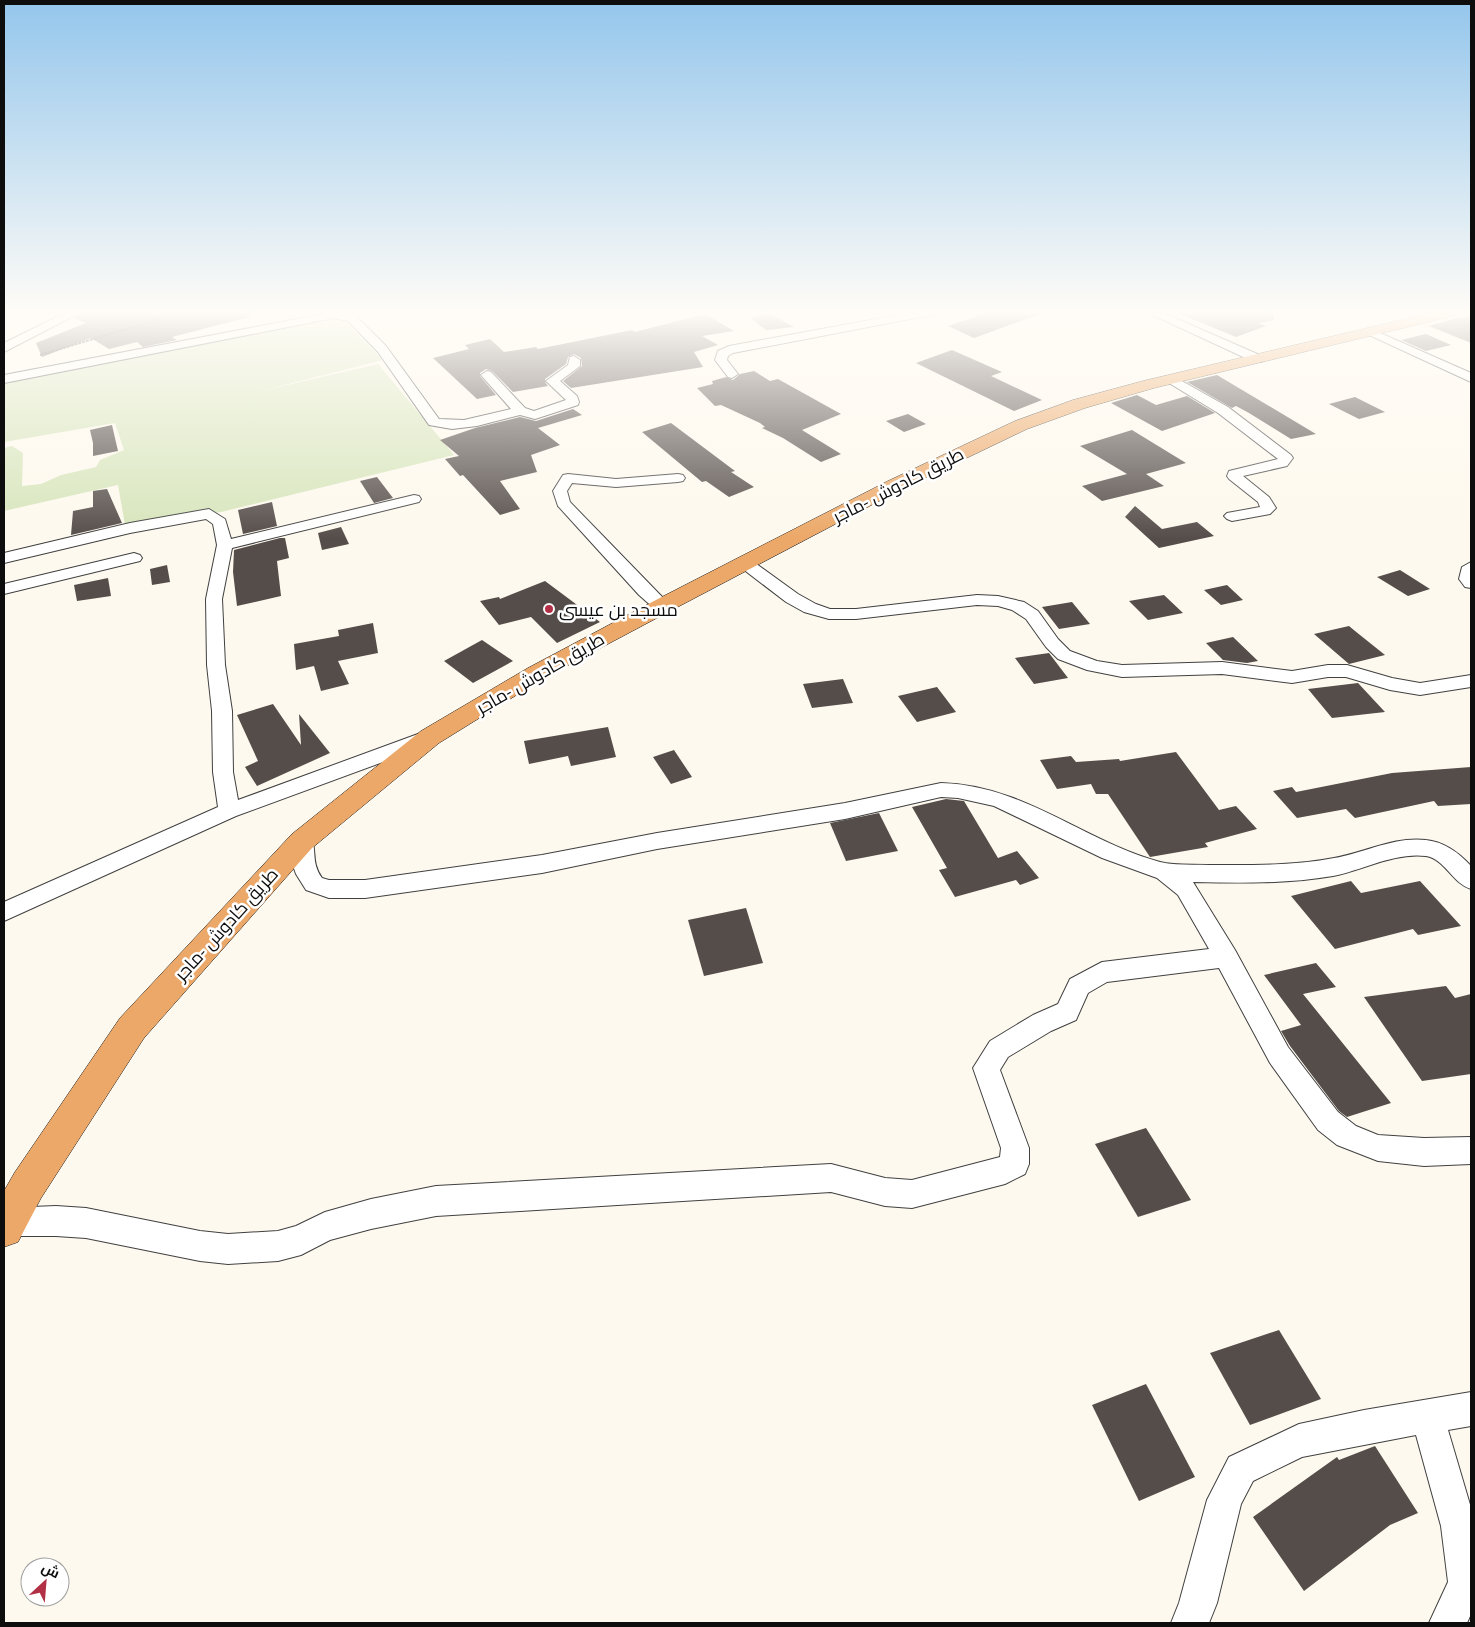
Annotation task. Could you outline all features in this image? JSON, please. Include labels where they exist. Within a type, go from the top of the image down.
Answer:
[{"type":"highway","name":"طريق كادوش -ماجر","points":[[5,1226],[28,1185],[132,1028],[302,841],[430,737],[536,673],[902,481],[1021,425],[1079,404],[1139,387]]},
{"type":"street","points":[[409,387],[434,422],[439,425],[454,426],[520,411],[535,415],[573,402],[559,387]]},
{"type":"street","points":[[498,387],[520,411]]},
{"type":"street","points":[[1185,387],[1223,410],[1286,458],[1282,463],[1234,474],[1237,479],[1264,500],[1268,508],[1265,511],[1232,516]]},
{"type":"street","points":[[662,606],[645,591],[563,503],[560,491],[568,478],[616,483],[678,478]]},
{"type":"street","points":[[225,546],[414,499]]},
{"type":"street","points":[[4,558],[130,528],[208,514],[220,522],[225,546],[214,599],[216,665],[222,711],[222,772],[229,812]]},
{"type":"street","points":[[4,589],[134,558]]},
{"type":"street","points":[[745,563],[792,598],[810,608],[829,614],[856,614],[977,600],[998,601],[1018,606],[1032,615],[1052,643],[1064,655],[1093,666],[1122,672],[1222,668],[1292,677],[1328,671],[1347,671],[1390,684],[1420,689],[1471,681]]},
{"type":"street","points":[[1471,567],[1468,570],[1467,579],[1471,583]]},
{"type":"street","points":[[4,912],[229,812],[430,737]]},
{"type":"street","points":[[302,841],[303,863],[307,874],[314,884],[328,889],[365,889],[542,864],[657,841],[846,810],[941,790],[956,790],[996,797],[1023,808],[1095,844],[1164,871],[1194,873],[1296,871],[1334,867],[1408,849],[1426,848],[1442,852],[1471,880]]},
{"type":"street","points":[[1164,871],[1186,889],[1226,957],[1279,1055],[1328,1121],[1347,1136],[1378,1148],[1424,1152],[1471,1150]]},
{"type":"street","points":[[5,1226],[56,1221],[86,1223],[159,1239],[228,1248],[278,1246],[301,1240],[325,1227],[371,1214],[436,1201],[831,1178],[885,1192],[912,1194],[1005,1170],[1015,1164],[1015,1148],[986,1068],[999,1048],[1067,1012],[1078,986],[1102,972],[1226,957]]},
{"type":"street","points":[[1190,1623],[1198,1603],[1225,1500],[1241,1469],[1299,1441],[1471,1409]]},
{"type":"street","points":[[1427,1416],[1459,1526],[1464,1560],[1466,1584],[1448,1623]]},
{"type":"green space","points":[[4,387],[277,387],[257,392],[279,387],[397,387],[454,455],[221,512],[125,525],[118,485],[4,511],[4,448],[12,446],[23,453],[22,486],[41,484],[61,475],[96,467],[100,460],[124,450],[115,423],[4,442]]},
{"type":"building","points":[[464,387],[489,387],[496,395],[477,399]]},
{"type":"building","points":[[508,387],[543,387],[513,392]]},
{"type":"building","points":[[792,387],[841,414],[802,430],[841,454],[821,462],[783,438],[762,428],[765,427],[760,423],[721,405],[715,406],[697,388]]},
{"type":"building","points":[[965,387],[1014,387],[1042,400],[1014,411]]},
{"type":"building","points":[[1196,387],[1237,387],[1316,434],[1291,439],[1236,406],[1232,408]]},
{"type":"building","points":[[1137,395],[1156,405],[1187,396],[1215,413],[1162,431],[1111,403]]},
{"type":"building","points":[[1355,397],[1385,412],[1359,419],[1329,404]]},
{"type":"building","points":[[573,409],[582,415],[538,428],[560,445],[531,455],[537,472],[500,481],[520,509],[500,515],[463,475],[460,476],[445,459],[459,456],[440,440],[475,428],[520,417],[536,421]]},
{"type":"building","points":[[908,414],[926,424],[904,432],[886,421]]},
{"type":"building","points":[[671,423],[735,471],[731,472],[754,487],[729,497],[706,481],[702,482],[642,432]]},
{"type":"building","points":[[112,425],[118,451],[93,456],[90,430]]},
{"type":"building","points":[[1132,430],[1186,463],[1146,474],[1164,486],[1102,501],[1082,486],[1127,474],[1080,446]]},
{"type":"building","points":[[377,477],[393,498],[374,503],[360,481]]},
{"type":"building","points":[[107,489],[122,523],[71,535],[73,511],[93,507],[93,491]]},
{"type":"building","points":[[272,502],[277,526],[243,534],[238,510]]},
{"type":"building","points":[[1135,506],[1162,529],[1197,522],[1214,536],[1159,548],[1125,517]]},
{"type":"building","points":[[341,527],[349,544],[322,550],[318,533]]},
{"type":"building","points":[[285,538],[289,558],[277,561],[281,596],[237,606],[233,572],[234,550]]},
{"type":"building","points":[[167,565],[170,582],[152,585],[150,569]]},
{"type":"building","points":[[1400,570],[1430,589],[1408,596],[1377,577]]},
{"type":"building","points":[[108,578],[111,596],[77,601],[74,585]]},
{"type":"building","points":[[545,581],[600,622],[557,643],[531,617],[499,625],[480,601],[499,597],[500,599]]},
{"type":"building","points":[[1227,585],[1243,600],[1221,605],[1204,590]]},
{"type":"building","points":[[1164,595],[1183,613],[1148,620],[1129,601]]},
{"type":"building","points":[[1072,602],[1090,624],[1059,629],[1042,607]]},
{"type":"building","points":[[373,623],[378,653],[338,661],[349,684],[321,691],[314,666],[296,670],[294,644],[339,636],[338,630]]},
{"type":"building","points":[[1349,626],[1385,655],[1349,664],[1314,634]]},
{"type":"building","points":[[1233,637],[1258,661],[1247,663],[1223,660],[1206,643]]},
{"type":"building","points":[[482,640],[513,661],[473,683],[444,661]]},
{"type":"building","points":[[1049,653],[1068,678],[1034,684],[1015,658]]},
{"type":"building","points":[[843,679],[853,703],[812,708],[803,684]]},
{"type":"building","points":[[1358,683],[1385,712],[1332,718],[1308,689]]},
{"type":"building","points":[[937,687],[956,712],[917,722],[898,696]]},
{"type":"building","points":[[273,704],[301,745],[299,714],[330,753],[257,786],[245,767],[258,761],[237,715]]},
{"type":"building","points":[[608,727],[616,757],[571,766],[568,756],[529,764],[524,741]]},
{"type":"building","points":[[674,750],[692,777],[671,784],[653,757]]},
{"type":"building","points":[[1176,752],[1219,810],[1236,806],[1257,829],[1205,843],[1208,847],[1150,857],[1108,794],[1096,794],[1091,784],[1057,789],[1040,760],[1071,756],[1076,762],[1119,759],[1120,761]]},
{"type":"building","points":[[1471,767],[1471,804],[1438,806],[1434,801],[1355,818],[1346,809],[1297,818],[1273,791],[1292,787],[1296,792],[1392,773]]},
{"type":"building","points":[[946,799],[964,801],[998,858],[1017,851],[1039,878],[1020,885],[1016,880],[955,897],[939,870],[947,868],[912,807]]},
{"type":"building","points":[[879,813],[898,851],[846,861],[830,823]]},
{"type":"building","points":[[1351,881],[1361,893],[1420,881],[1461,926],[1418,935],[1413,929],[1335,949],[1291,896]]},
{"type":"building","points":[[746,908],[763,963],[704,976],[688,920]]},
{"type":"building","points":[[1316,963],[1336,987],[1303,994],[1391,1103],[1347,1117],[1339,1111],[1290,1046],[1281,1031],[1301,1025],[1264,975]]},
{"type":"building","points":[[1446,986],[1455,998],[1471,994],[1471,1074],[1422,1081],[1364,997]]},
{"type":"building","points":[[1146,1128],[1191,1200],[1138,1217],[1095,1144]]},
{"type":"building","points":[[1279,1330],[1321,1399],[1250,1425],[1210,1353]]},
{"type":"building","points":[[1146,1384],[1195,1477],[1139,1501],[1092,1405]]},
{"type":"building","points":[[1375,1446],[1418,1513],[1390,1525],[1304,1591],[1253,1517],[1337,1457],[1339,1460]]},
{"type":"place","name":"مسجد بن عيسى","points":[[549,609]]}]
